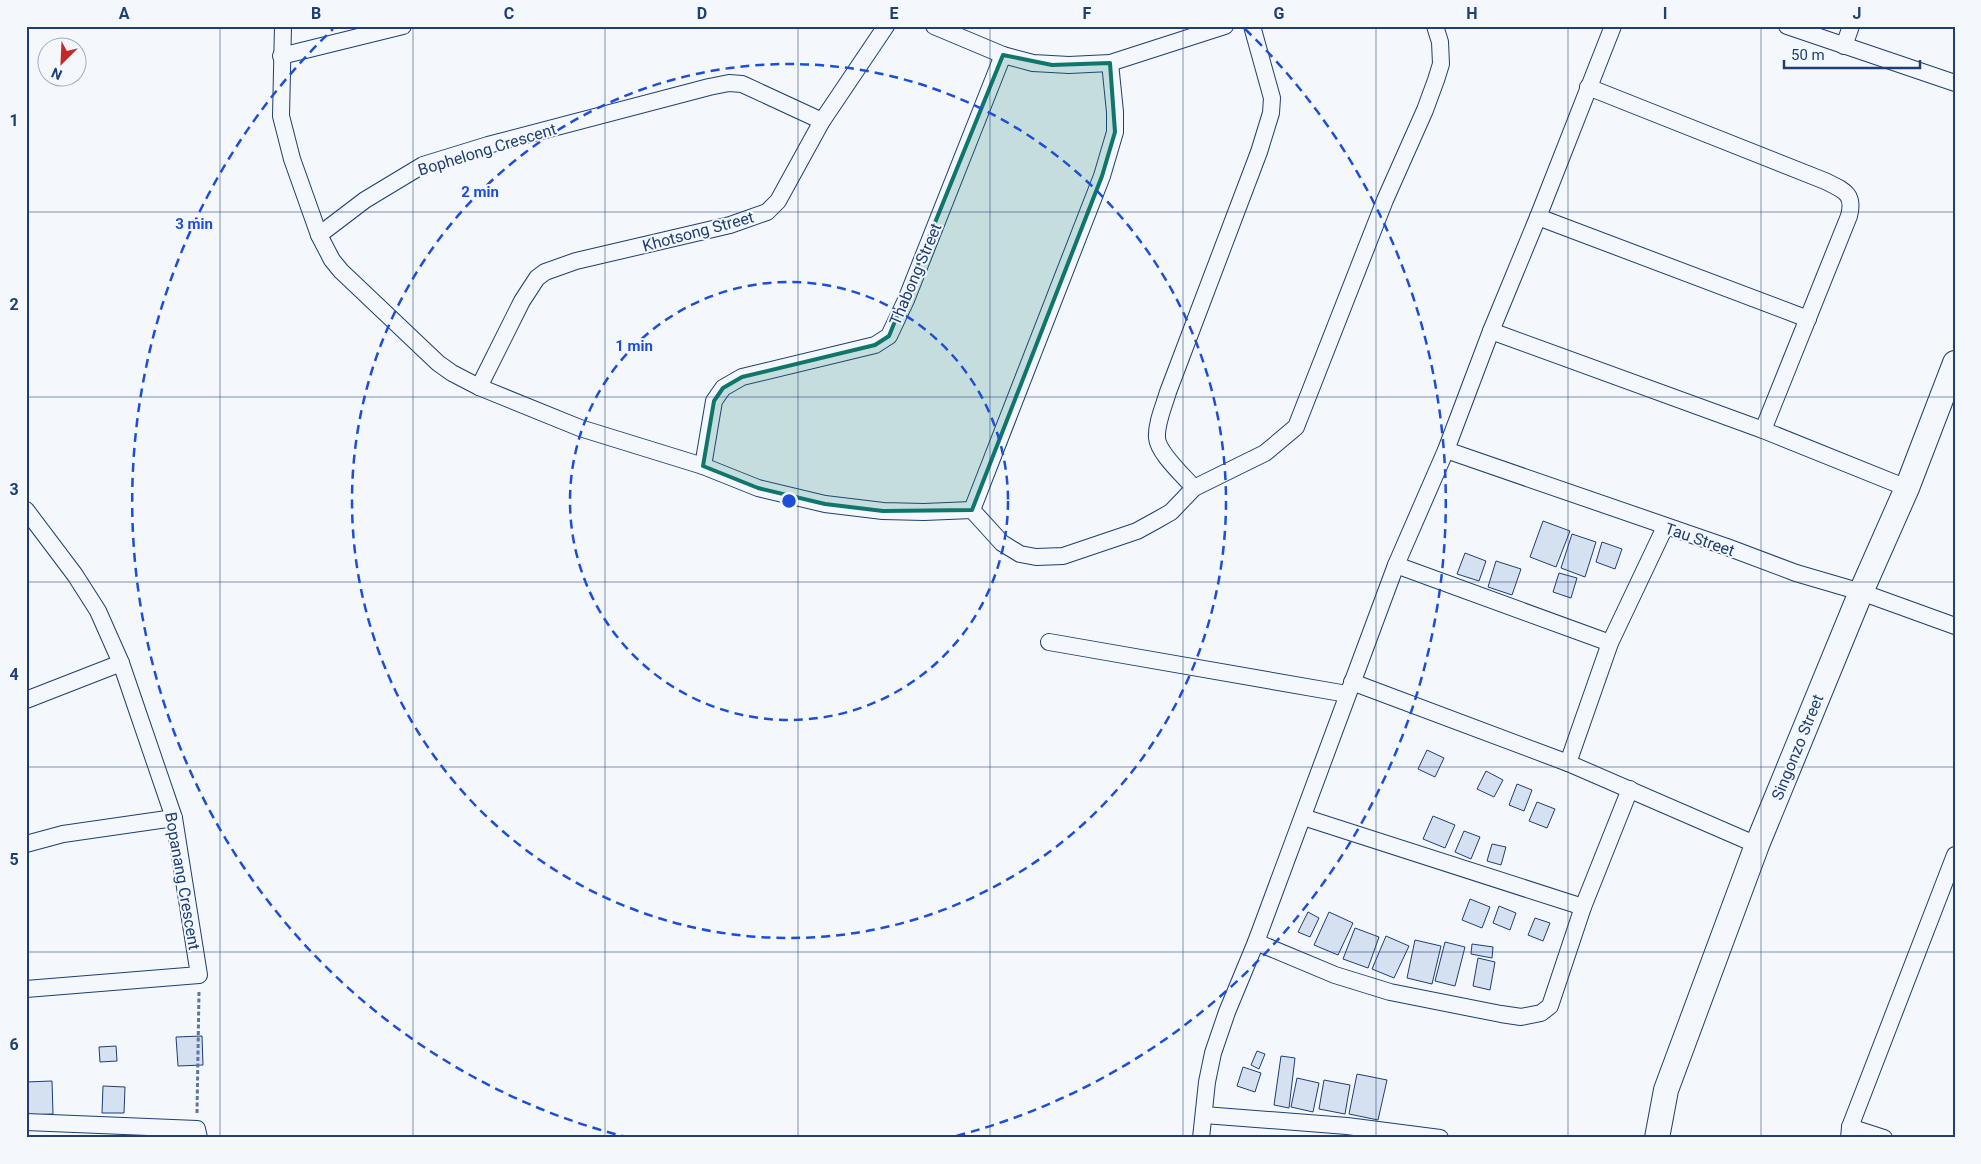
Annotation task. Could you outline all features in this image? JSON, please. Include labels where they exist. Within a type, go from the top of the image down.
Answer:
[{"type":"street","points":[[282,26],[281,116],[292,158],[320,235],[332,260],[341,272],[438,362],[479,387],[580,428],[703,466],[758,488],[825,504],[883,511],[972,510],[1002,542],[1020,554],[1036,557],[1063,556],[1137,531],[1171,512],[1194,488],[1265,453],[1296,427],[1385,200],[1425,110],[1436,80],[1441,64],[1440,42],[1435,26]]},
{"type":"street","points":[[281,56],[403,26]]},
{"type":"street","name":"Khotsong Street","points":[[479,387],[522,301],[537,278],[545,272],[576,261],[730,225],[767,212],[778,201],[822,121],[886,26]]},
{"type":"street","points":[[934,26],[1003,55],[1033,63],[1052,65],[1110,64],[1175,34],[1225,26]]},
{"type":"street","points":[[1194,488],[1163,452],[1157,439],[1159,422],[1168,392],[1259,152],[1271,113],[1272,98],[1252,26]]},
{"type":"street","points":[[1201,1138],[1207,1082],[1214,1053],[1228,1012],[1256,942],[1396,565],[1446,450],[1491,331],[1613,26]]},
{"type":"street","points":[[1787,26],[1955,83]]},
{"type":"street","points":[[1844,46],[1852,26]]},
{"type":"street","name":"Thabong Street","points":[[703,466],[714,401],[723,388],[733,381],[742,377],[875,345],[889,336],[906,300],[1003,55]]},
{"type":"street","points":[[972,510],[1105,168],[1114,132],[1115,112],[1110,64]]},
{"type":"street","name":"Bophelong Crescent","points":[[320,235],[365,200],[423,165],[488,145],[709,86],[729,83],[742,84],[822,121]]},
{"type":"street","points":[[1588,87],[1825,181],[1843,191],[1851,199],[1851,210],[1763,430]]},
{"type":"street","points":[[1538,217],[1808,319]]},
{"type":"street","points":[[1491,331],[1763,430],[1907,488]]},
{"type":"street","name":"Singonzo Street","points":[[1658,1138],[1666,1090],[1757,845],[1861,592],[1907,488],[1955,362]]},
{"type":"street","name":"Tau Street","points":[[1446,450],[1727,547],[1796,573],[1861,592],[1955,626]]},
{"type":"street","name":"Bopanang Crescent","points":[[26,510],[75,575],[98,611],[121,662],[174,818],[199,975]]},
{"type":"street","points":[[1568,762],[1610,643],[1665,527]]},
{"type":"street","points":[[1396,565],[1610,643]]},
{"type":"street","points":[[1049,642],[1349,688],[1568,762],[1757,845]]},
{"type":"street","points":[[26,700],[121,662]]},
{"type":"street","points":[[1256,942],[1334,976],[1390,992],[1521,1017],[1541,1013],[1550,1006],[1583,907],[1630,790]]},
{"type":"street","points":[[1302,817],[1583,907]]},
{"type":"street","points":[[26,844],[62,834],[174,818]]},
{"type":"street","points":[[1884,1138],[1850,1132],[1955,855]]},
{"type":"street","points":[[26,989],[199,975]]},
{"type":"street","points":[[1204,1115],[1347,1126],[1440,1138]]},
{"type":"street","points":[[26,1122],[198,1133]]},
{"type":"path","points":[[198,1133],[199,975]]},
{"type":"highlighted area","points":[[1003,55],[1052,65],[1110,63],[1115,132],[1102,176],[972,510],[883,511],[825,504],[758,488],[703,466],[714,401],[723,388],[742,377],[875,345],[889,336]]},
{"type":"building","points":[[1543,521],[1570,531],[1556,567],[1530,557]]},
{"type":"building","points":[[1572,534],[1596,542],[1585,577],[1561,568]]},
{"type":"building","points":[[1602,542],[1622,549],[1615,569],[1596,562]]},
{"type":"building","points":[[1465,553],[1486,561],[1479,581],[1457,574]]},
{"type":"building","points":[[1496,561],[1521,569],[1512,595],[1488,587]]},
{"type":"building","points":[[1559,573],[1577,578],[1571,598],[1553,592]]},
{"type":"building","points":[[1427,750],[1444,758],[1435,777],[1418,769]]},
{"type":"building","points":[[1486,771],[1503,780],[1494,797],[1477,789]]},
{"type":"building","points":[[1517,784],[1532,790],[1524,811],[1509,805]]},
{"type":"building","points":[[1537,802],[1555,809],[1547,828],[1529,821]]},
{"type":"building","points":[[1433,816],[1455,825],[1445,848],[1423,839]]},
{"type":"building","points":[[1464,831],[1480,837],[1471,859],[1455,852]]},
{"type":"building","points":[[1492,844],[1506,847],[1501,865],[1487,861]]},
{"type":"building","points":[[1470,899],[1490,907],[1482,928],[1462,920]]},
{"type":"building","points":[[1499,906],[1516,913],[1510,930],[1493,923]]},
{"type":"building","points":[[1308,912],[1319,918],[1310,937],[1298,932]]},
{"type":"building","points":[[1329,912],[1353,923],[1338,955],[1314,945]]},
{"type":"building","points":[[1535,918],[1550,923],[1543,941],[1528,935]]},
{"type":"building","points":[[1355,928],[1379,937],[1368,968],[1343,959]]},
{"type":"building","points":[[1386,936],[1409,946],[1394,978],[1372,969]]},
{"type":"building","points":[[1415,940],[1441,946],[1432,984],[1407,978]]},
{"type":"building","points":[[1445,942],[1465,947],[1455,986],[1435,981]]},
{"type":"building","points":[[1472,944],[1493,947],[1492,958],[1471,954]]},
{"type":"building","points":[[1478,958],[1495,962],[1490,990],[1473,986]]},
{"type":"building","points":[[202,1036],[203,1065],[178,1066],[176,1037]]},
{"type":"building","points":[[116,1046],[117,1061],[100,1062],[99,1047]]},
{"type":"building","points":[[1257,1051],[1265,1054],[1259,1069],[1251,1065]]},
{"type":"building","points":[[1281,1056],[1295,1058],[1289,1108],[1274,1105]]},
{"type":"building","points":[[1243,1067],[1261,1073],[1255,1092],[1237,1086]]},
{"type":"building","points":[[1357,1074],[1387,1080],[1378,1120],[1349,1114]]},
{"type":"building","points":[[1297,1078],[1319,1083],[1313,1112],[1291,1107]]},
{"type":"building","points":[[1324,1080],[1350,1085],[1345,1114],[1319,1109]]},
{"type":"building","points":[[52,1081],[53,1114],[27,1115],[26,1082]]},
{"type":"building","points":[[103,1086],[125,1087],[124,1113],[102,1113]]}]
